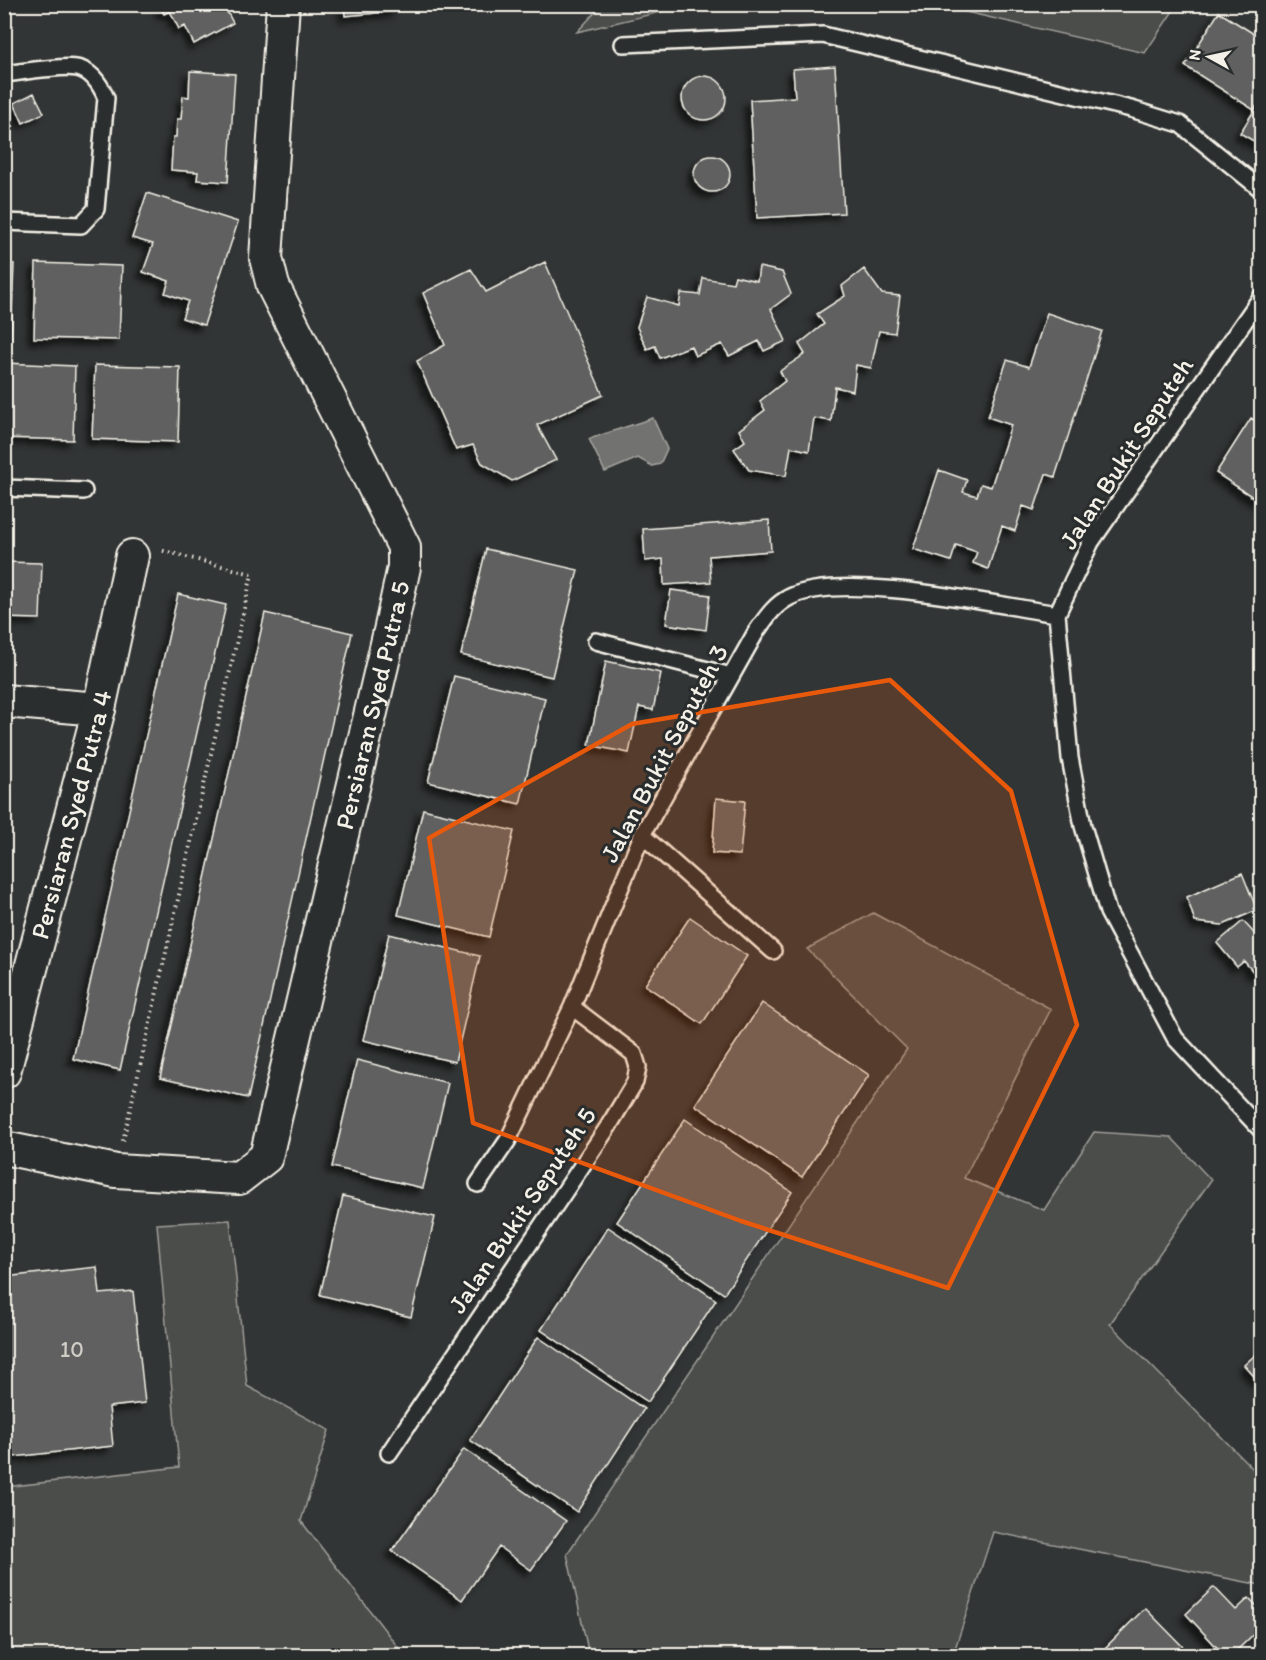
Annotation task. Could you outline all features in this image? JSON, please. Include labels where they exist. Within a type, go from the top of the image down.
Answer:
[{"type":"street","name":"Persiaran Syed Putra 5","points":[[4,1149],[116,1171],[239,1178],[266,1157],[404,567],[404,547],[395,526],[273,286],[266,258],[283,4]]},
{"type":"street","name":"Persiaran Syed Putra 4","points":[[4,1072],[99,709],[132,555]]},
{"type":"street","points":[[4,701],[99,709]]},
{"type":"lane","points":[[623,44],[823,35],[1131,109],[1180,124],[1262,190]]},
{"type":"lane","points":[[4,74],[77,68],[89,74],[101,86],[106,98],[96,209],[90,218],[81,225],[4,222]]},
{"type":"lane","name":"Jalan Bukit Seputeh","points":[[1057,614],[1092,542],[1262,296]]},
{"type":"lane","points":[[4,488],[84,491]]},
{"type":"lane","name":"Jalan Bukit Seputeh 3","points":[[478,1184],[508,1140],[572,1007],[642,835],[756,632],[774,606],[791,596],[814,589],[869,587],[1057,614]]},
{"type":"lane","points":[[1057,614],[1070,758],[1083,826],[1108,912],[1175,1038],[1262,1131]]},
{"type":"lane","points":[[596,641],[731,676]]},
{"type":"lane","points":[[642,835],[773,951]]},
{"type":"lane","name":"Jalan Bukit Seputeh 5","points":[[389,1453],[608,1127],[635,1082],[638,1067],[634,1054],[572,1007]]},
{"type":"path","points":[[116,1171],[252,574],[141,545],[132,555]]},
{"type":"highlighted area","points":[[890,680],[1011,791],[1077,1025],[948,1288],[741,1221],[473,1123],[429,838],[632,724]]},
{"type":"shaded area","points":[[603,4],[690,4],[690,5],[577,32]]},
{"type":"shaded area","points":[[1177,4],[1145,53],[935,5]]},
{"type":"shaded area","points":[[653,418],[667,449],[660,464],[652,466],[638,458],[605,472],[589,439]]},
{"type":"shaded area","points":[[873,913],[1051,1009],[964,1178],[1044,1210],[1094,1132],[1171,1137],[1211,1180],[1110,1324],[1261,1477],[1261,1585],[993,1532],[953,1655],[589,1655],[567,1554],[907,1049],[807,949]]},
{"type":"shaded area","points":[[230,1220],[247,1386],[329,1430],[301,1521],[404,1655],[5,1655],[5,1487],[179,1467],[157,1224]]},
{"type":"building","points":[[159,4],[223,4],[233,23],[194,44],[185,26],[179,29],[170,11],[164,14]]},
{"type":"building","points":[[344,4],[397,4],[397,11],[345,16]]},
{"type":"building","points":[[1219,12],[1262,39],[1262,98],[1254,110],[1185,66]]},
{"type":"building","points":[[835,66],[844,213],[757,218],[750,100],[795,97],[793,69]]},
{"type":"building","points":[[190,71],[235,74],[228,182],[197,180],[198,172],[171,170],[173,137],[176,137],[177,119],[181,119],[183,96],[189,97]]},
{"type":"building","points":[[704,76],[713,77],[720,82],[725,89],[725,107],[720,114],[713,119],[704,120],[695,119],[688,114],[683,107],[682,98],[683,89],[688,82],[695,77]]},
{"type":"building","points":[[34,93],[44,113],[23,123],[14,103]]},
{"type":"building","points":[[1262,98],[1262,146],[1240,133]]},
{"type":"building","points":[[712,156],[724,162],[730,174],[724,186],[712,192],[700,186],[694,174],[700,162]]},
{"type":"building","points":[[147,193],[238,222],[204,325],[182,318],[188,301],[165,293],[169,281],[143,272],[153,244],[132,238]]},
{"type":"building","points":[[545,262],[603,395],[537,425],[556,460],[512,481],[482,463],[473,445],[456,450],[417,361],[445,345],[423,293],[471,269],[486,292]]},
{"type":"building","points":[[4,263],[14,264],[11,338],[4,338]]},
{"type":"building","points":[[36,263],[122,266],[119,340],[34,338]]},
{"type":"building","points":[[759,267],[782,272],[791,294],[771,309],[786,341],[764,351],[759,341],[729,356],[722,344],[695,356],[691,346],[660,358],[655,346],[647,349],[637,327],[647,297],[679,306],[681,293],[700,295],[703,278],[733,283],[735,276],[757,281]]},
{"type":"building","points":[[864,269],[882,294],[900,296],[895,333],[879,331],[871,368],[856,365],[853,391],[835,387],[831,421],[814,418],[809,451],[791,447],[786,476],[749,470],[734,449],[745,441],[739,430],[765,410],[760,401],[785,381],[780,371],[805,354],[799,344],[824,324],[817,314],[845,296],[842,286]]},
{"type":"building","points":[[1047,313],[1102,331],[1055,477],[1046,474],[1034,510],[1023,506],[1015,531],[1002,526],[988,569],[973,563],[977,552],[956,545],[951,561],[913,549],[939,470],[967,480],[963,492],[977,496],[981,484],[991,487],[1011,425],[988,417],[1007,360],[1029,367]]},
{"type":"building","points":[[4,363],[75,366],[73,440],[4,438]]},
{"type":"building","points":[[95,365],[180,367],[178,442],[92,439]]},
{"type":"building","points":[[1251,418],[1262,425],[1262,503],[1216,473]]},
{"type":"building","points":[[769,520],[771,551],[709,556],[711,582],[664,585],[663,559],[645,561],[643,529]]},
{"type":"building","points":[[486,549],[578,570],[552,677],[461,655]]},
{"type":"building","points":[[4,562],[42,563],[40,619],[4,618]]},
{"type":"building","points":[[671,590],[710,595],[706,630],[666,624]]},
{"type":"building","points":[[178,594],[226,605],[120,1070],[73,1059]]},
{"type":"building","points":[[265,613],[352,633],[248,1098],[160,1078]]},
{"type":"building","points":[[606,661],[661,673],[653,710],[639,707],[629,753],[589,745]]},
{"type":"building","points":[[454,676],[545,698],[520,804],[428,782]]},
{"type":"building","points":[[716,798],[745,801],[740,855],[712,853]]},
{"type":"building","points":[[423,809],[514,831],[489,937],[398,915]]},
{"type":"building","points":[[1242,873],[1257,910],[1223,925],[1195,922],[1187,897]]},
{"type":"building","points":[[690,917],[747,956],[702,1024],[645,985]]},
{"type":"building","points":[[1243,921],[1262,942],[1262,970],[1256,975],[1244,961],[1237,967],[1217,943]]},
{"type":"building","points":[[389,934],[480,956],[455,1062],[363,1040]]},
{"type":"building","points":[[762,1003],[869,1075],[802,1177],[695,1105]]},
{"type":"building","points":[[357,1060],[448,1083],[423,1188],[332,1167]]},
{"type":"building","points":[[685,1119],[792,1192],[724,1294],[617,1222]]},
{"type":"building","points":[[343,1196],[435,1217],[411,1317],[320,1295]]},
{"type":"building","points":[[608,1227],[716,1300],[648,1402],[541,1330]]},
{"type":"building","points":[[97,1267],[100,1294],[133,1291],[145,1403],[109,1407],[113,1446],[4,1458],[4,1277]]},
{"type":"building","points":[[538,1337],[644,1409],[577,1512],[470,1440]]},
{"type":"building","points":[[1262,1349],[1262,1385],[1244,1365]]},
{"type":"building","points":[[464,1449],[566,1521],[531,1570],[499,1547],[462,1600],[392,1551]]},
{"type":"building","points":[[1214,1587],[1236,1610],[1249,1598],[1262,1611],[1262,1626],[1231,1656],[1225,1656],[1186,1614]]},
{"type":"building","points":[[1145,1608],[1192,1656],[1097,1656]]}]
